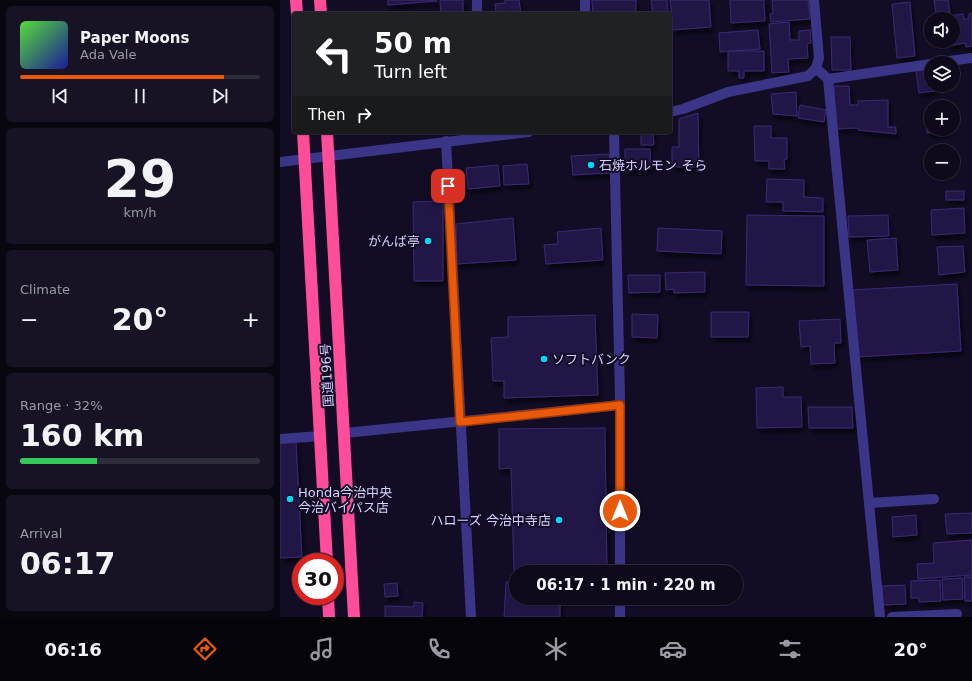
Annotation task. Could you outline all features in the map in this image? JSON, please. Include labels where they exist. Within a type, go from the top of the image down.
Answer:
[{"type":"highway","points":[[296,0],[297,12]]},
{"type":"highway","points":[[320,0],[321,12]]},
{"type":"highway","name":"国道196号","points":[[303,134],[327,553]]},
{"type":"highway","name":"国道196号","points":[[327,134],[345,433],[354,617]]},
{"type":"highway","points":[[328,605],[329,617]]},
{"type":"street","points":[[477,0],[477,12]]},
{"type":"street","points":[[585,0],[585,12]]},
{"type":"street","points":[[672,112],[683,109],[728,92],[808,76],[816,68],[819,58],[814,0]]},
{"type":"street","points":[[960,60],[972,58]]},
{"type":"street","points":[[828,78],[924,65]]},
{"type":"street","points":[[816,68],[828,78],[880,617]]},
{"type":"street","points":[[280,162],[304,157],[512,134]]},
{"type":"street","points":[[614,134],[620,405],[620,565]]},
{"type":"street","points":[[446,142],[471,617]]},
{"type":"street","points":[[345,433],[620,405]]},
{"type":"street","points":[[280,439],[321,436]]},
{"type":"street","points":[[869,503],[934,499]]},
{"type":"street","points":[[353,598],[361,617]]},
{"type":"street","points":[[323,617],[326,605]]},
{"type":"street","points":[[620,605],[620,617]]},
{"type":"street","points":[[892,617],[957,614]]},
{"type":"building","points":[[388,0],[437,0],[437,1],[388,5]]},
{"type":"building","points":[[440,0],[463,0],[463,12],[441,12]]},
{"type":"building","points":[[505,0],[519,0],[521,12],[496,12],[495,4],[505,3]]},
{"type":"building","points":[[592,0],[636,0],[636,12],[593,12]]},
{"type":"building","points":[[651,0],[667,0],[668,12],[653,12]]},
{"type":"building","points":[[670,0],[709,0],[711,27],[673,30]]},
{"type":"building","points":[[730,0],[764,0],[765,21],[731,23]]},
{"type":"building","points":[[772,0],[808,0],[810,19],[771,22],[770,14],[773,13]]},
{"type":"building","points":[[934,0],[948,0],[950,12],[936,12]]},
{"type":"building","points":[[910,2],[915,56],[897,58],[892,4]]},
{"type":"building","points":[[972,13],[972,46],[966,47],[965,43],[960,44],[960,14],[963,14],[964,19],[969,19],[969,14]]},
{"type":"building","points":[[789,22],[790,40],[799,40],[799,31],[810,30],[811,43],[807,44],[808,58],[788,59],[789,72],[772,73],[769,24]]},
{"type":"building","points":[[758,30],[760,49],[720,52],[719,33]]},
{"type":"building","points":[[831,37],[850,37],[851,70],[832,70]]},
{"type":"building","points":[[728,51],[764,51],[764,71],[744,71],[744,78],[739,78],[739,71],[728,71]]},
{"type":"building","points":[[924,70],[924,92],[927,92],[919,93],[916,71]]},
{"type":"building","points":[[834,86],[849,86],[850,105],[858,105],[858,101],[888,100],[888,127],[896,127],[896,134],[858,130],[857,128],[835,129]]},
{"type":"building","points":[[796,92],[797,116],[773,114],[771,94]]},
{"type":"building","points":[[800,105],[826,110],[824,122],[798,118]]},
{"type":"building","points":[[698,113],[699,167],[672,167],[672,147],[679,147],[679,119]]},
{"type":"building","points":[[754,126],[771,126],[771,138],[787,138],[787,159],[784,160],[785,169],[769,169],[769,161],[755,161]]},
{"type":"building","points":[[641,134],[653,134],[654,145],[641,145]]},
{"type":"building","points":[[625,149],[650,149],[651,169],[625,169]]},
{"type":"building","points":[[609,154],[610,173],[573,175],[571,156]]},
{"type":"building","points":[[527,164],[529,184],[504,185],[503,166]]},
{"type":"building","points":[[498,165],[500,186],[468,189],[466,168]]},
{"type":"building","points":[[767,179],[804,180],[804,197],[823,198],[823,212],[783,211],[783,202],[766,202]]},
{"type":"building","points":[[946,191],[964,191],[964,200],[946,200]]},
{"type":"building","name":"がんば亭","points":[[443,201],[443,281],[414,281],[413,202]]},
{"type":"building","points":[[964,208],[965,233],[932,235],[931,210]]},
{"type":"building","points":[[747,215],[824,216],[824,286],[746,285]]},
{"type":"building","points":[[888,215],[889,236],[849,237],[848,216]]},
{"type":"building","points":[[513,218],[516,260],[457,264],[456,224]]},
{"type":"building","points":[[601,228],[603,260],[546,264],[544,245],[558,244],[557,232]]},
{"type":"building","points":[[658,228],[722,231],[721,254],[657,251]]},
{"type":"building","points":[[896,238],[898,270],[870,272],[867,240]]},
{"type":"building","points":[[963,246],[965,272],[939,275],[937,247]]},
{"type":"building","points":[[705,272],[705,292],[674,293],[674,289],[666,290],[665,273]]},
{"type":"building","points":[[628,275],[660,275],[660,292],[629,293]]},
{"type":"building","points":[[957,284],[961,351],[855,357],[851,290]]},
{"type":"building","points":[[711,312],[749,312],[748,337],[711,337]]},
{"type":"building","points":[[632,314],[658,315],[657,338],[632,337]]},
{"type":"building","name":"ソフトバンク","points":[[595,315],[598,395],[504,398],[504,381],[493,381],[491,338],[508,337],[508,317]]},
{"type":"building","points":[[840,319],[841,343],[834,343],[835,363],[811,364],[810,346],[801,347],[799,321]]},
{"type":"building","points":[[783,387],[783,397],[801,397],[802,427],[757,428],[756,388]]},
{"type":"building","points":[[808,407],[852,407],[853,428],[809,428]]},
{"type":"building","name":"ハローズ 今治中寺店","points":[[605,428],[607,565],[514,565],[511,468],[499,469],[499,429]]},
{"type":"building","name":"Honda今治中央 今治バイパス店","points":[[296,441],[302,553],[292,553],[292,557],[280,558],[280,442]]},
{"type":"building","points":[[972,513],[972,533],[947,534],[945,514]]},
{"type":"building","points":[[916,515],[917,535],[893,537],[892,517]]},
{"type":"building","points":[[972,540],[972,575],[918,579],[917,564],[934,563],[933,543]]},
{"type":"building","points":[[964,577],[972,577],[972,601],[965,601]]},
{"type":"building","points":[[962,578],[963,599],[943,600],[942,579]]},
{"type":"building","points":[[940,580],[941,601],[919,602],[919,598],[911,598],[911,581]]},
{"type":"building","points":[[506,582],[509,582],[509,605],[560,605],[560,617],[504,617]]},
{"type":"building","points":[[397,583],[398,596],[385,597],[384,584]]},
{"type":"building","points":[[905,585],[906,604],[883,605],[882,586]]},
{"type":"building","points":[[414,602],[423,603],[422,617],[385,617],[385,606],[414,607]]},
{"type":"place","name":"石焼ホルモン そら","points":[[591,165]]},
{"type":"place","name":"がんば亭","points":[[428,241]]},
{"type":"place","name":"ソフトバンク","points":[[544,359]]},
{"type":"place","name":"Honda今治中央 今治バイパス店","points":[[290,499]]},
{"type":"place","name":"ハローズ 今治中寺店","points":[[559,520]]},
{"type":"route","points":[[448,186],[460,422],[620,405],[620,511]]}]
